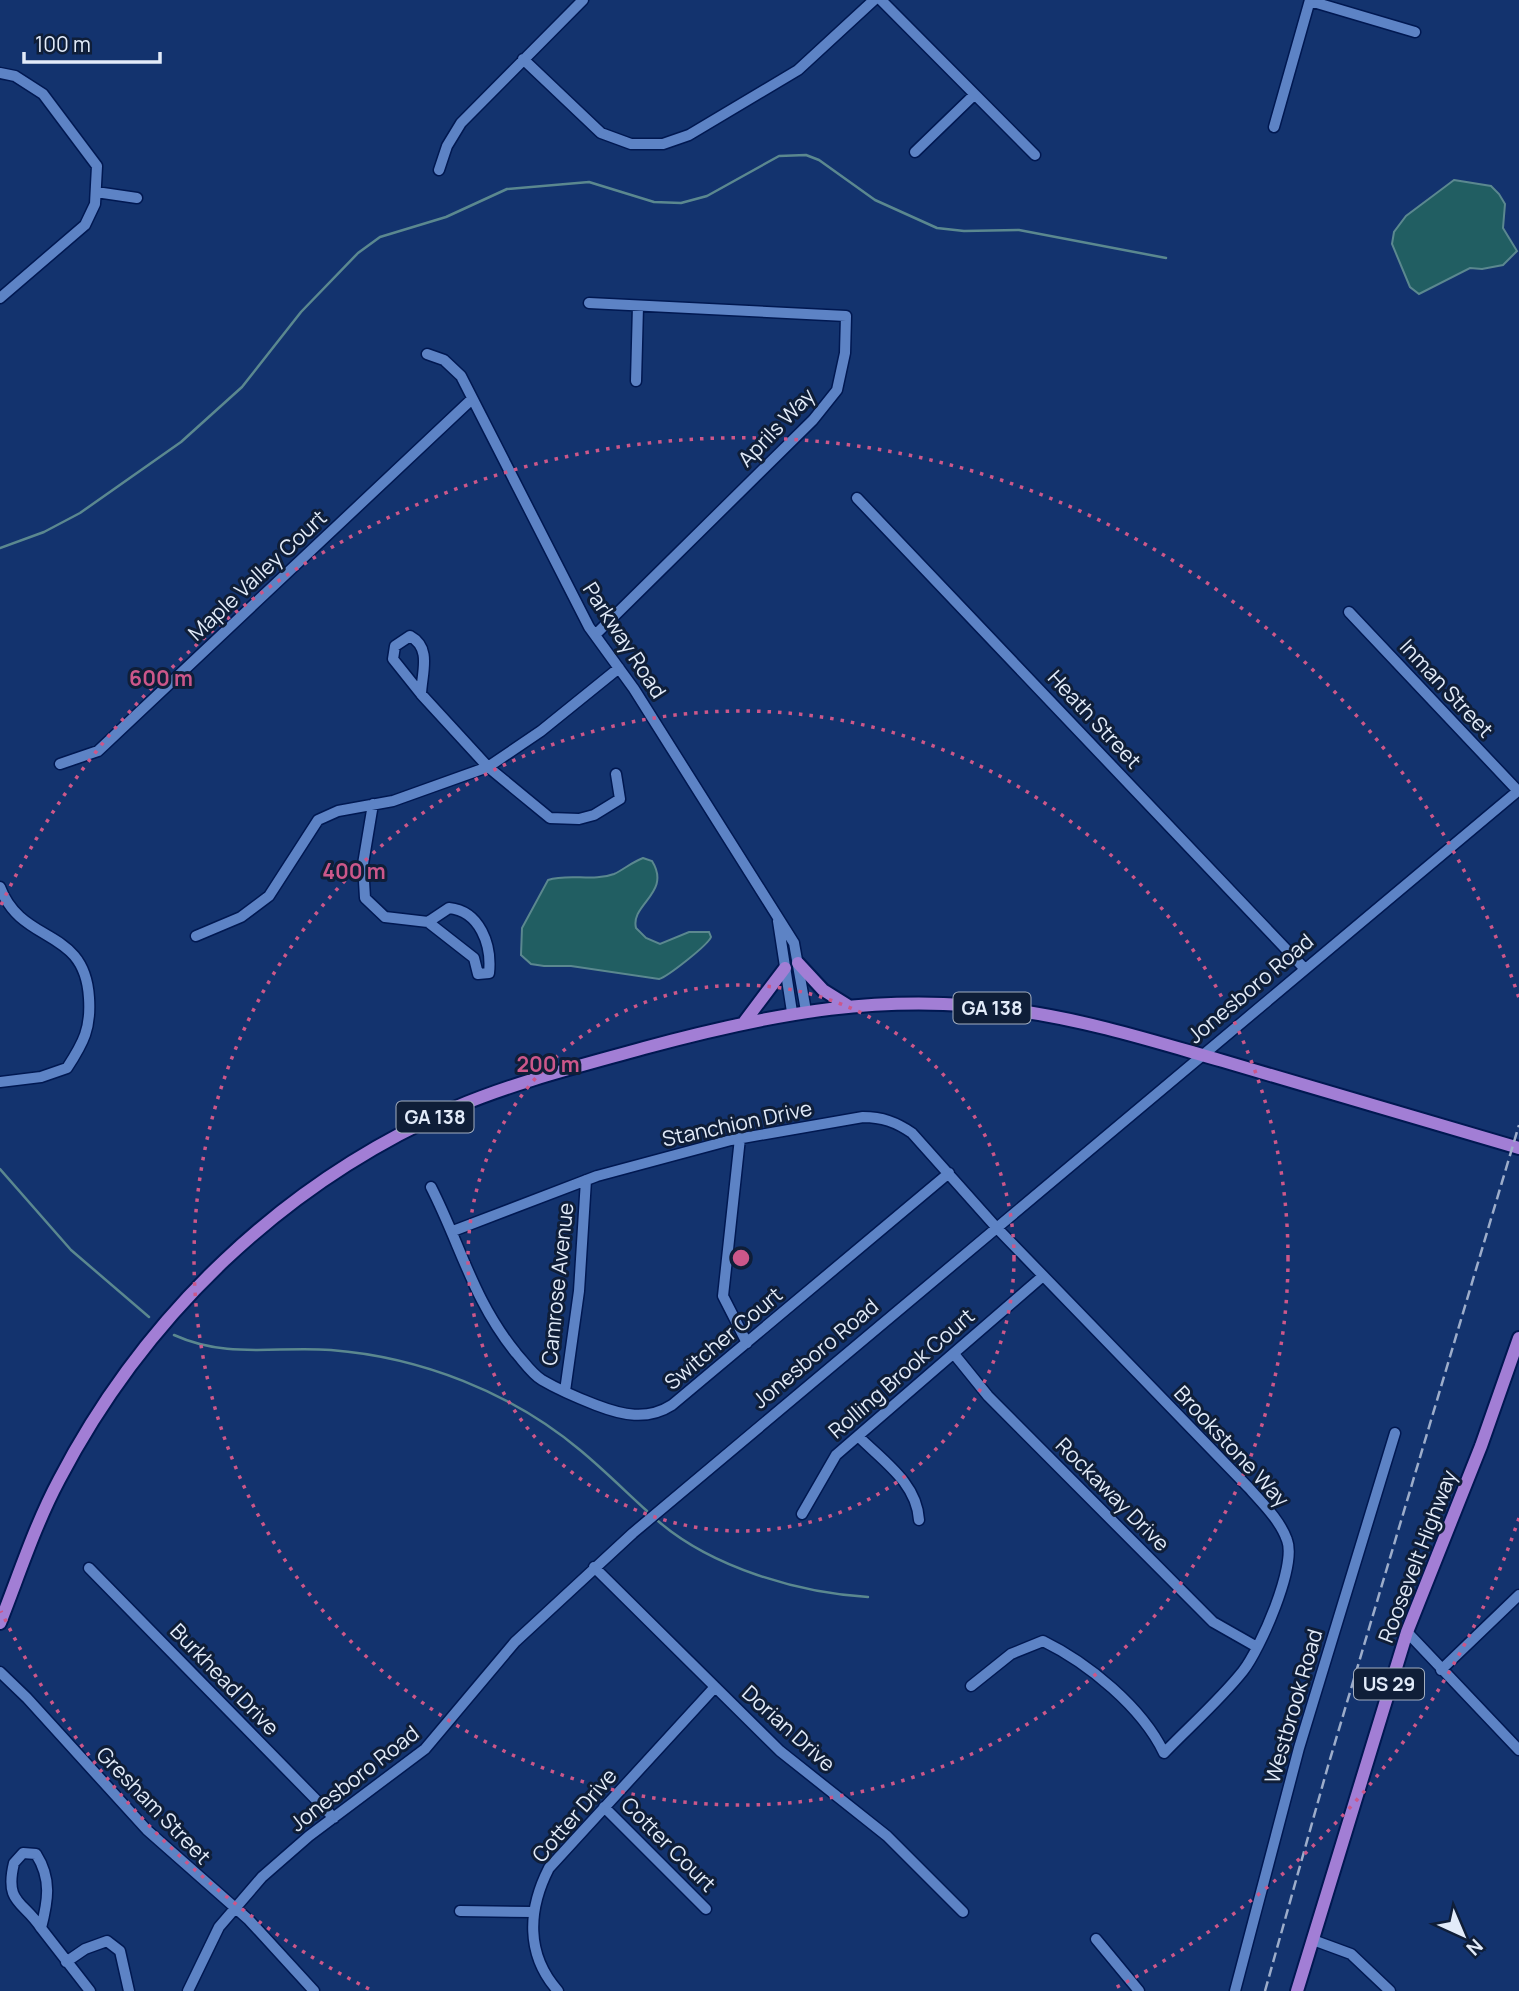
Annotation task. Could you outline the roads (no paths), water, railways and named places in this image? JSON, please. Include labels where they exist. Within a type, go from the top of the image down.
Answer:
[{"type":"main road","points":[[798,963],[823,990],[848,1006]]},
{"type":"main road","points":[[745,1021],[785,968]]},
{"type":"main road","name":"GA 138","points":[[0,1623],[50,1499],[92,1423],[163,1325],[202,1281],[253,1234],[342,1168],[452,1109],[543,1076],[745,1021],[799,1011],[848,1006],[934,1003],[1020,1011],[1092,1024],[1519,1147]]},
{"type":"main road","name":"Roosevelt Highway","points":[[1297,1991],[1407,1632],[1481,1446],[1519,1338]]},
{"type":"street","points":[[439,170],[447,146],[461,123],[583,0]]},
{"type":"street","points":[[523,59],[601,133],[631,144],[663,144],[688,135],[798,70],[874,0]]},
{"type":"street","points":[[881,0],[1035,155]]},
{"type":"street","points":[[1274,127],[1310,1],[1415,32]]},
{"type":"street","points":[[0,73],[15,76],[43,94],[72,129],[97,166],[95,204],[85,225],[0,298]]},
{"type":"street","points":[[915,152],[975,95]]},
{"type":"street","points":[[96,192],[137,198]]},
{"type":"street","name":"Aprils Way","points":[[589,303],[846,316],[845,353],[837,390],[813,420],[595,635]]},
{"type":"street","points":[[636,381],[638,306]]},
{"type":"street","name":"Parkway Road","points":[[427,354],[455,368],[595,635],[619,668],[794,943],[798,963],[799,1011]]},
{"type":"street","name":"Maple Valley Court","points":[[60,764],[98,751],[472,399]]},
{"type":"street","name":"Heath Street","points":[[857,498],[1304,968]]},
{"type":"street","name":"Inman Street","points":[[1349,612],[1519,790]]},
{"type":"street","points":[[421,694],[425,654],[419,641],[410,636],[395,646],[393,659],[421,694],[488,766],[551,818],[579,819],[594,815],[620,799],[616,774]]},
{"type":"street","points":[[196,936],[241,917],[269,896],[318,820],[338,811],[393,801],[488,766],[576,703],[619,668]]},
{"type":"street","name":"Jonesboro Road","points":[[188,1991],[207,1949],[234,1907],[262,1877],[425,1749],[515,1642],[594,1567],[995,1226],[1519,790]]},
{"type":"street","points":[[373,804],[362,864],[365,898],[385,917],[428,922],[474,958],[478,974],[489,973],[490,962],[477,920],[461,909],[449,908],[428,922]]},
{"type":"street","points":[[0,887],[6,904],[20,920],[69,949],[88,973],[90,1023],[67,1068],[41,1077],[0,1082]]},
{"type":"street","name":"Parkway Road","points":[[777,913],[785,968],[799,1011]]},
{"type":"street","name":"Stanchion Drive","points":[[453,1231],[586,1180],[740,1138],[878,1117],[899,1123],[912,1133],[995,1226]]},
{"type":"street","points":[[740,1138],[723,1296],[747,1343]]},
{"type":"street","name":"Switcher Court","points":[[431,1187],[453,1231],[464,1266],[484,1308],[527,1366],[541,1379],[618,1414],[653,1414],[673,1405],[949,1173]]},
{"type":"street","name":"Camrose Avenue","points":[[565,1391],[579,1291],[586,1180]]},
{"type":"street","name":"Brookstone Way","points":[[971,1686],[1011,1654],[1043,1641],[1087,1665],[1155,1734],[1164,1753],[1244,1670],[1257,1647],[1288,1566],[1288,1542],[1249,1488],[995,1226]]},
{"type":"street","name":"Rolling Brook Court","points":[[802,1514],[836,1455],[1043,1276]]},
{"type":"street","name":"Rockaway Drive","points":[[954,1354],[988,1396],[1213,1622],[1257,1647]]},
{"type":"street","name":"Westbrook Road","points":[[1235,1991],[1299,1748],[1395,1433]]},
{"type":"street","points":[[858,1436],[906,1483],[918,1501],[919,1520]]},
{"type":"street","name":"Dorian Drive","points":[[594,1567],[780,1751],[887,1836],[963,1912]]},
{"type":"street","name":"Burkhead Drive","points":[[89,1568],[334,1818]]},
{"type":"street","points":[[1441,1670],[1519,1595]]},
{"type":"street","points":[[1407,1632],[1519,1750]]},
{"type":"street","name":"Gresham Street","points":[[0,1672],[27,1698],[146,1830],[234,1907],[314,1991]]},
{"type":"street","name":"Cotter Drive","points":[[558,1991],[535,1953],[533,1912],[539,1888],[549,1868],[715,1687]]},
{"type":"street","name":"Cotter Court","points":[[604,1807],[706,1909]]},
{"type":"street","points":[[41,1928],[47,1906],[47,1879],[36,1854],[23,1853],[14,1863],[12,1889],[26,1913],[90,1991]]},
{"type":"street","points":[[460,1911],[533,1912]]},
{"type":"street","points":[[1096,1939],[1139,1991]]},
{"type":"street","points":[[1313,1940],[1351,1954],[1390,1991]]},
{"type":"street","points":[[66,1962],[85,1949],[107,1941],[120,1951],[129,1991]]},
{"type":"waterway","points":[[0,548],[44,532],[80,513],[181,442],[242,387],[301,312],[358,253],[380,237],[446,217],[507,189],[589,182],[654,202],[681,203],[707,196],[779,156],[806,155],[819,160],[875,200],[937,228],[964,231],[1019,230],[1166,258]]},
{"type":"waterway","points":[[0,1169],[71,1250],[149,1317]]},
{"type":"waterway","points":[[174,1335],[213,1347],[331,1350],[398,1360],[431,1369],[494,1395],[553,1429],[589,1457],[647,1511]]},
{"type":"waterway","points":[[658,1521],[703,1552],[757,1575],[813,1590],[868,1597]]},
{"type":"railway","points":[[1265,1991],[1328,1766],[1519,1125]]}]
